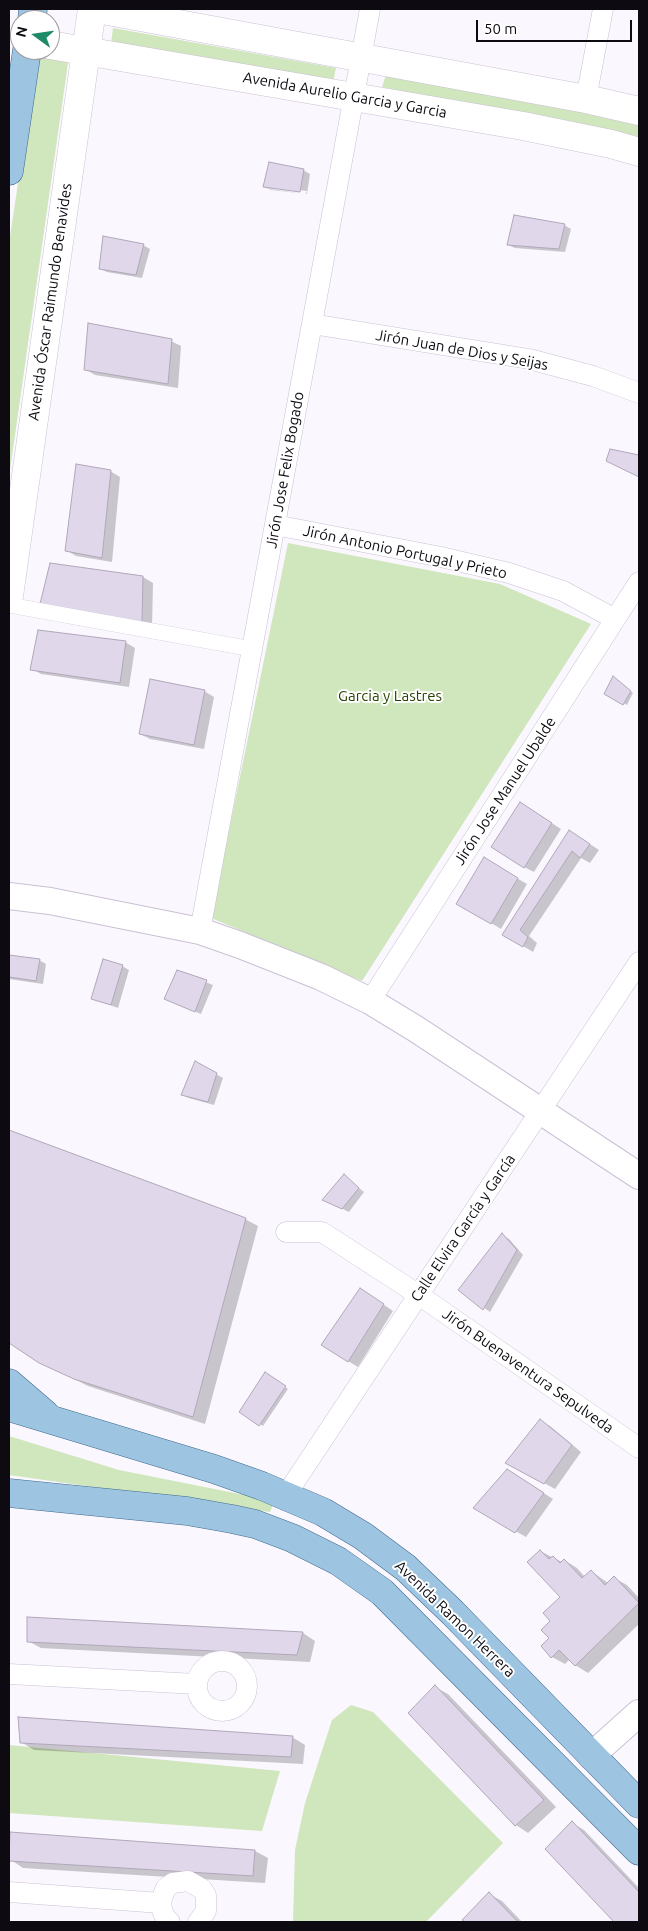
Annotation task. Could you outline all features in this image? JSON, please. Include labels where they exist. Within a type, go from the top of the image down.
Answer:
[{"type":"main road","name":"Avenida Óscar Raimundo Benavides","points":[[9,596],[92,9]]},
{"type":"main road","points":[[97,9],[586,99],[639,111]]},
{"type":"main road","name":"Avenida Aurelio Garcia y Garcia","points":[[60,47],[523,126],[611,144],[639,152]]},
{"type":"main road","points":[[9,171],[26,60]]},
{"type":"main road","points":[[9,1383],[50,1418]]},
{"type":"main road","name":"Avenida Ramon Herrera","points":[[9,1407],[214,1469],[286,1495],[322,1512],[363,1536],[406,1568],[453,1613],[639,1804]]},
{"type":"main road","points":[[9,1493],[187,1511],[232,1519],[256,1524],[292,1538],[338,1561],[382,1592],[639,1851]]},
{"type":"street","name":"Jirón Jose Felix Bogado","points":[[200,932],[370,9]]},
{"type":"street","points":[[586,99],[603,9]]},
{"type":"street","name":"Jirón Juan de Dios y Seijas","points":[[312,324],[529,358],[593,376],[639,393]]},
{"type":"street","name":"Jirón Antonio Portugal y Prieto","points":[[275,525],[441,557],[509,573],[563,592],[615,619]]},
{"type":"street","name":"Jirón Jose Manuel Ubalde","points":[[370,1001],[639,582]]},
{"type":"street","points":[[9,605],[252,649]]},
{"type":"street","points":[[9,896],[59,903],[200,932],[240,945],[321,977],[370,1001],[416,1029],[639,1176]]},
{"type":"street","name":"Calle Elvira García y García","points":[[286,1495],[639,962]]},
{"type":"street","name":"Jirón Buenaventura Sepulveda","points":[[286,1232],[322,1232],[419,1295],[639,1448]]},
{"type":"street","points":[[9,1674],[198,1684]]},
{"type":"street","points":[[591,1756],[639,1713]]},
{"type":"street","points":[[170,1922],[165,1917],[161,1903],[166,1888],[173,1883],[188,1881],[196,1884],[206,1895],[206,1910],[198,1922]]},
{"type":"street","points":[[9,1892],[161,1903]]},
{"type":"green space","points":[[113,28],[336,68],[333,82],[111,44]]},
{"type":"green space","points":[[60,57],[68,63],[9,477],[9,243],[36,64],[39,60],[60,60]]},
{"type":"green space","points":[[386,75],[586,108],[639,125],[639,146],[582,128],[382,87]]},
{"type":"green space","name":"Garcia y Lastres","points":[[288,543],[500,584],[591,624],[362,981],[211,918]]},
{"type":"green space","points":[[9,1436],[119,1470],[275,1501],[270,1512],[9,1475]]},
{"type":"green space","points":[[351,1705],[373,1712],[503,1843],[426,1922],[293,1922],[295,1850],[305,1803],[332,1720]]},
{"type":"green space","points":[[9,1745],[280,1771],[262,1831],[9,1813]]},
{"type":"building","points":[[269,162],[304,169],[300,192],[263,187]]},
{"type":"building","points":[[514,215],[565,224],[559,249],[507,245]]},
{"type":"building","points":[[103,236],[144,244],[136,275],[99,269]]},
{"type":"building","points":[[88,323],[172,339],[168,384],[84,370]]},
{"type":"building","points":[[610,449],[639,455],[639,477],[606,461]]},
{"type":"building","points":[[76,464],[111,470],[102,558],[65,551]]},
{"type":"building","points":[[50,563],[143,576],[142,623],[39,608]]},
{"type":"building","points":[[38,630],[126,641],[120,683],[30,670]]},
{"type":"building","points":[[613,676],[631,691],[623,705],[604,694]]},
{"type":"building","points":[[150,679],[205,690],[194,745],[139,734]]},
{"type":"building","points":[[520,802],[552,823],[524,868],[491,847]]},
{"type":"building","points":[[569,830],[590,844],[580,858],[572,851],[520,930],[528,937],[523,947],[502,935]]},
{"type":"building","points":[[484,857],[518,878],[491,924],[456,904]]},
{"type":"building","points":[[9,955],[40,959],[36,981],[9,977]]},
{"type":"building","points":[[103,959],[123,965],[111,1005],[91,999]]},
{"type":"building","points":[[177,970],[207,980],[195,1012],[164,999]]},
{"type":"building","points":[[195,1061],[217,1073],[208,1102],[181,1095]]},
{"type":"building","points":[[9,1130],[246,1218],[193,1417],[74,1379],[39,1363],[9,1343]]},
{"type":"building","points":[[344,1174],[359,1188],[342,1209],[322,1200]]},
{"type":"building","points":[[502,1233],[517,1250],[483,1310],[458,1290]]},
{"type":"building","points":[[360,1288],[384,1304],[348,1362],[321,1345]]},
{"type":"building","points":[[265,1372],[286,1386],[259,1426],[239,1412]]},
{"type":"building","points":[[540,1419],[572,1445],[544,1484],[505,1463]]},
{"type":"building","points":[[507,1469],[544,1493],[515,1533],[473,1508]]},
{"type":"building","points":[[540,1550],[549,1559],[553,1556],[560,1563],[564,1559],[582,1578],[591,1570],[605,1585],[614,1576],[639,1603],[575,1666],[559,1650],[551,1658],[541,1646],[549,1638],[541,1630],[550,1621],[543,1613],[560,1597],[527,1562]]},
{"type":"building","points":[[27,1617],[303,1632],[297,1655],[27,1642]]},
{"type":"building","points":[[435,1685],[544,1800],[515,1826],[408,1713]]},
{"type":"building","points":[[18,1717],[293,1736],[291,1757],[20,1743]]},
{"type":"building","points":[[572,1821],[639,1892],[639,1922],[614,1922],[545,1849]]},
{"type":"building","points":[[10,1832],[255,1850],[253,1876],[9,1861]]},
{"type":"building","points":[[489,1892],[518,1922],[465,1922],[462,1920]]}]
